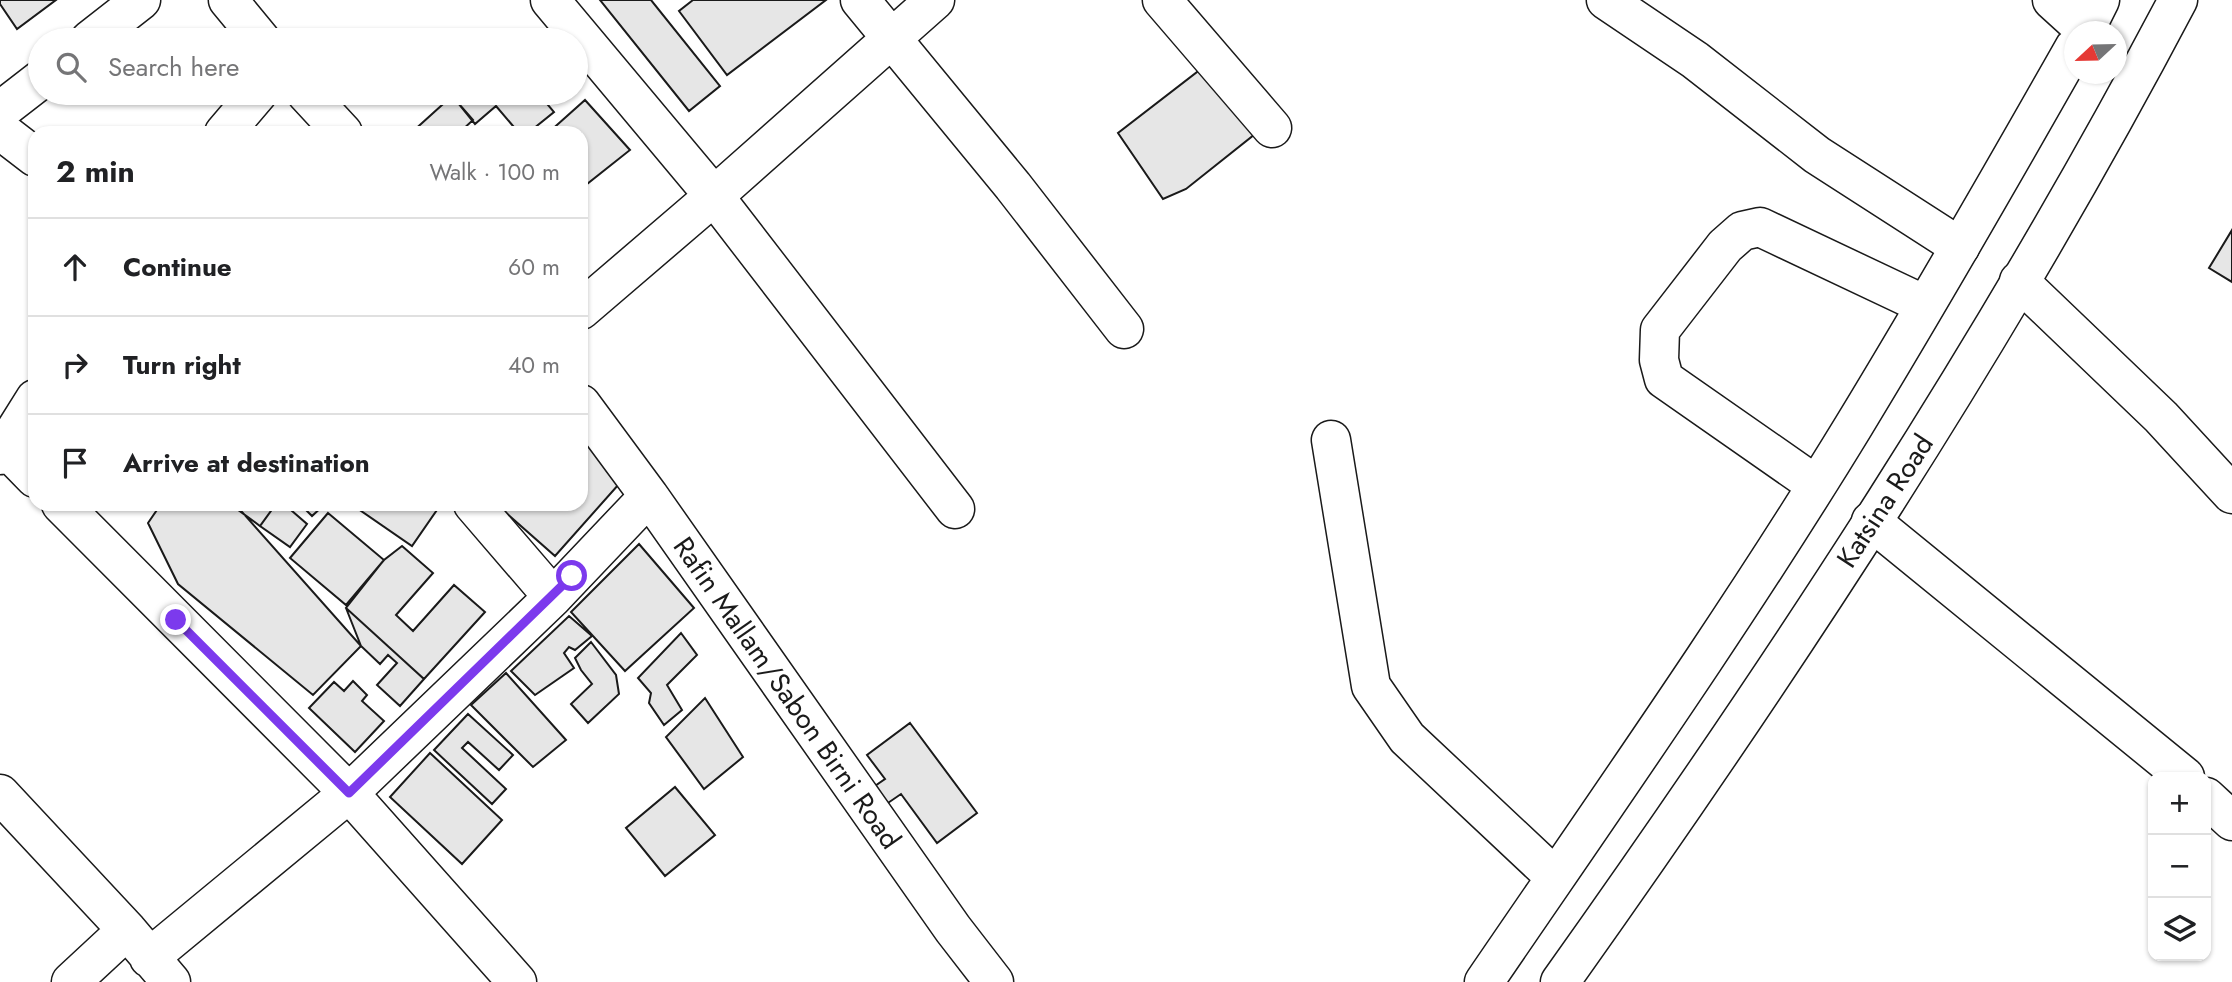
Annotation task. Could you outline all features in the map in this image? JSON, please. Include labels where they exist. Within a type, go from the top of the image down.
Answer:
[{"type":"main road","points":[[105,28],[141,0]]},
{"type":"main road","points":[[228,0],[251,28]]},
{"type":"main road","points":[[550,0],[573,28]]},
{"type":"main road","points":[[860,0],[1013,186],[1124,329]]},
{"type":"main road","points":[[588,304],[714,197],[935,0]]},
{"type":"main road","points":[[1162,0],[1272,128]]},
{"type":"main road","points":[[1606,0],[1695,60],[1817,155],[1960,247]]},
{"type":"main road","points":[[2052,0],[2078,21]]},
{"type":"main road","name":"Katsina Road","points":[[1560,982],[1746,715],[1910,465],[2019,281],[2178,0]]},
{"type":"main road","points":[[588,46],[714,197],[955,509]]},
{"type":"main road","points":[[1483,982],[1687,685],[1816,485],[1960,247],[2064,65]]},
{"type":"main road","points":[[0,111],[28,89]]},
{"type":"main road","points":[[230,126],[248,105]]},
{"type":"main road","points":[[317,105],[337,126]]},
{"type":"main road","points":[[0,130],[28,152]]},
{"type":"main road","points":[[1816,485],[1664,379],[1659,360],[1660,330],[1725,246],[1742,231],[1760,227],[1925,306]]},
{"type":"main road","points":[[2019,281],[2161,417],[2232,494]]},
{"type":"main road","points":[[28,409],[2,448],[28,472]]},
{"type":"main road","name":"Rafin Mallam/Sabon Birni Road","points":[[588,413],[953,929],[994,982]]},
{"type":"main road","points":[[1331,440],[1371,686],[1407,738],[1555,877]]},
{"type":"main road","points":[[71,982],[149,957],[349,793],[553,597],[649,496]]},
{"type":"main road","points":[[68,511],[349,793],[517,982]]},
{"type":"main road","points":[[478,511],[553,597]]},
{"type":"main road","points":[[1871,521],[2179,772]]},
{"type":"main road","points":[[0,794],[149,957]]},
{"type":"main road","points":[[2211,802],[2232,821]]},
{"type":"building","points":[[0,0],[56,0],[17,29]]},
{"type":"building","points":[[600,0],[651,0],[720,86],[689,111]]},
{"type":"building","points":[[693,0],[826,0],[727,75],[679,11]]},
{"type":"building","points":[[1201,69],[1255,134],[1186,189],[1163,199],[1118,133]]},
{"type":"building","points":[[588,103],[630,150],[588,183],[588,126],[556,126],[579,105]]},
{"type":"building","points":[[442,105],[460,105],[473,120],[467,126],[419,126]]},
{"type":"building","points":[[460,105],[548,105],[554,112],[537,126],[513,126],[496,106],[475,124]]},
{"type":"building","points":[[2232,230],[2232,282],[2209,268]]},
{"type":"building","points":[[588,440],[627,475],[555,556],[504,511],[588,511]]},
{"type":"building","points":[[156,511],[241,511],[361,646],[313,695],[178,584],[148,523]]},
{"type":"building","points":[[240,511],[271,511],[260,526]]},
{"type":"building","points":[[271,511],[292,511],[307,524],[290,547],[260,526]]},
{"type":"building","points":[[361,511],[436,511],[412,546]]},
{"type":"building","points":[[328,513],[384,560],[346,605],[290,558]]},
{"type":"building","points":[[639,544],[694,608],[625,671],[571,612]]},
{"type":"building","points":[[402,546],[433,573],[396,615],[413,631],[454,585],[485,612],[424,679],[346,608],[384,560]]},
{"type":"building","points":[[346,608],[424,679],[400,706],[377,685],[397,663],[388,655],[380,664],[361,646]]},
{"type":"building","points":[[569,616],[592,636],[575,650],[569,647],[564,653],[574,668],[535,695],[511,671]]},
{"type":"building","points":[[681,633],[697,655],[667,685],[682,710],[664,725],[649,703],[651,693],[638,678]]},
{"type":"building","points":[[591,642],[616,675],[619,694],[588,723],[571,704],[592,684],[575,658]]},
{"type":"building","points":[[506,673],[566,740],[533,767],[471,705]]},
{"type":"building","points":[[353,681],[367,695],[362,701],[384,721],[355,752],[309,708],[334,682],[344,691]]},
{"type":"building","points":[[705,698],[743,757],[704,789],[666,737]]},
{"type":"building","points":[[468,714],[513,755],[499,770],[468,742],[462,748],[506,789],[492,804],[434,750]]},
{"type":"building","points":[[910,723],[977,813],[937,843],[901,794],[885,805],[872,788],[885,779],[867,755]]},
{"type":"building","points":[[430,753],[502,820],[462,864],[390,797]]},
{"type":"building","points":[[675,787],[715,835],[665,876],[626,828]]},
{"type":"route","points":[[176,620],[349,793],[572,576]]}]
